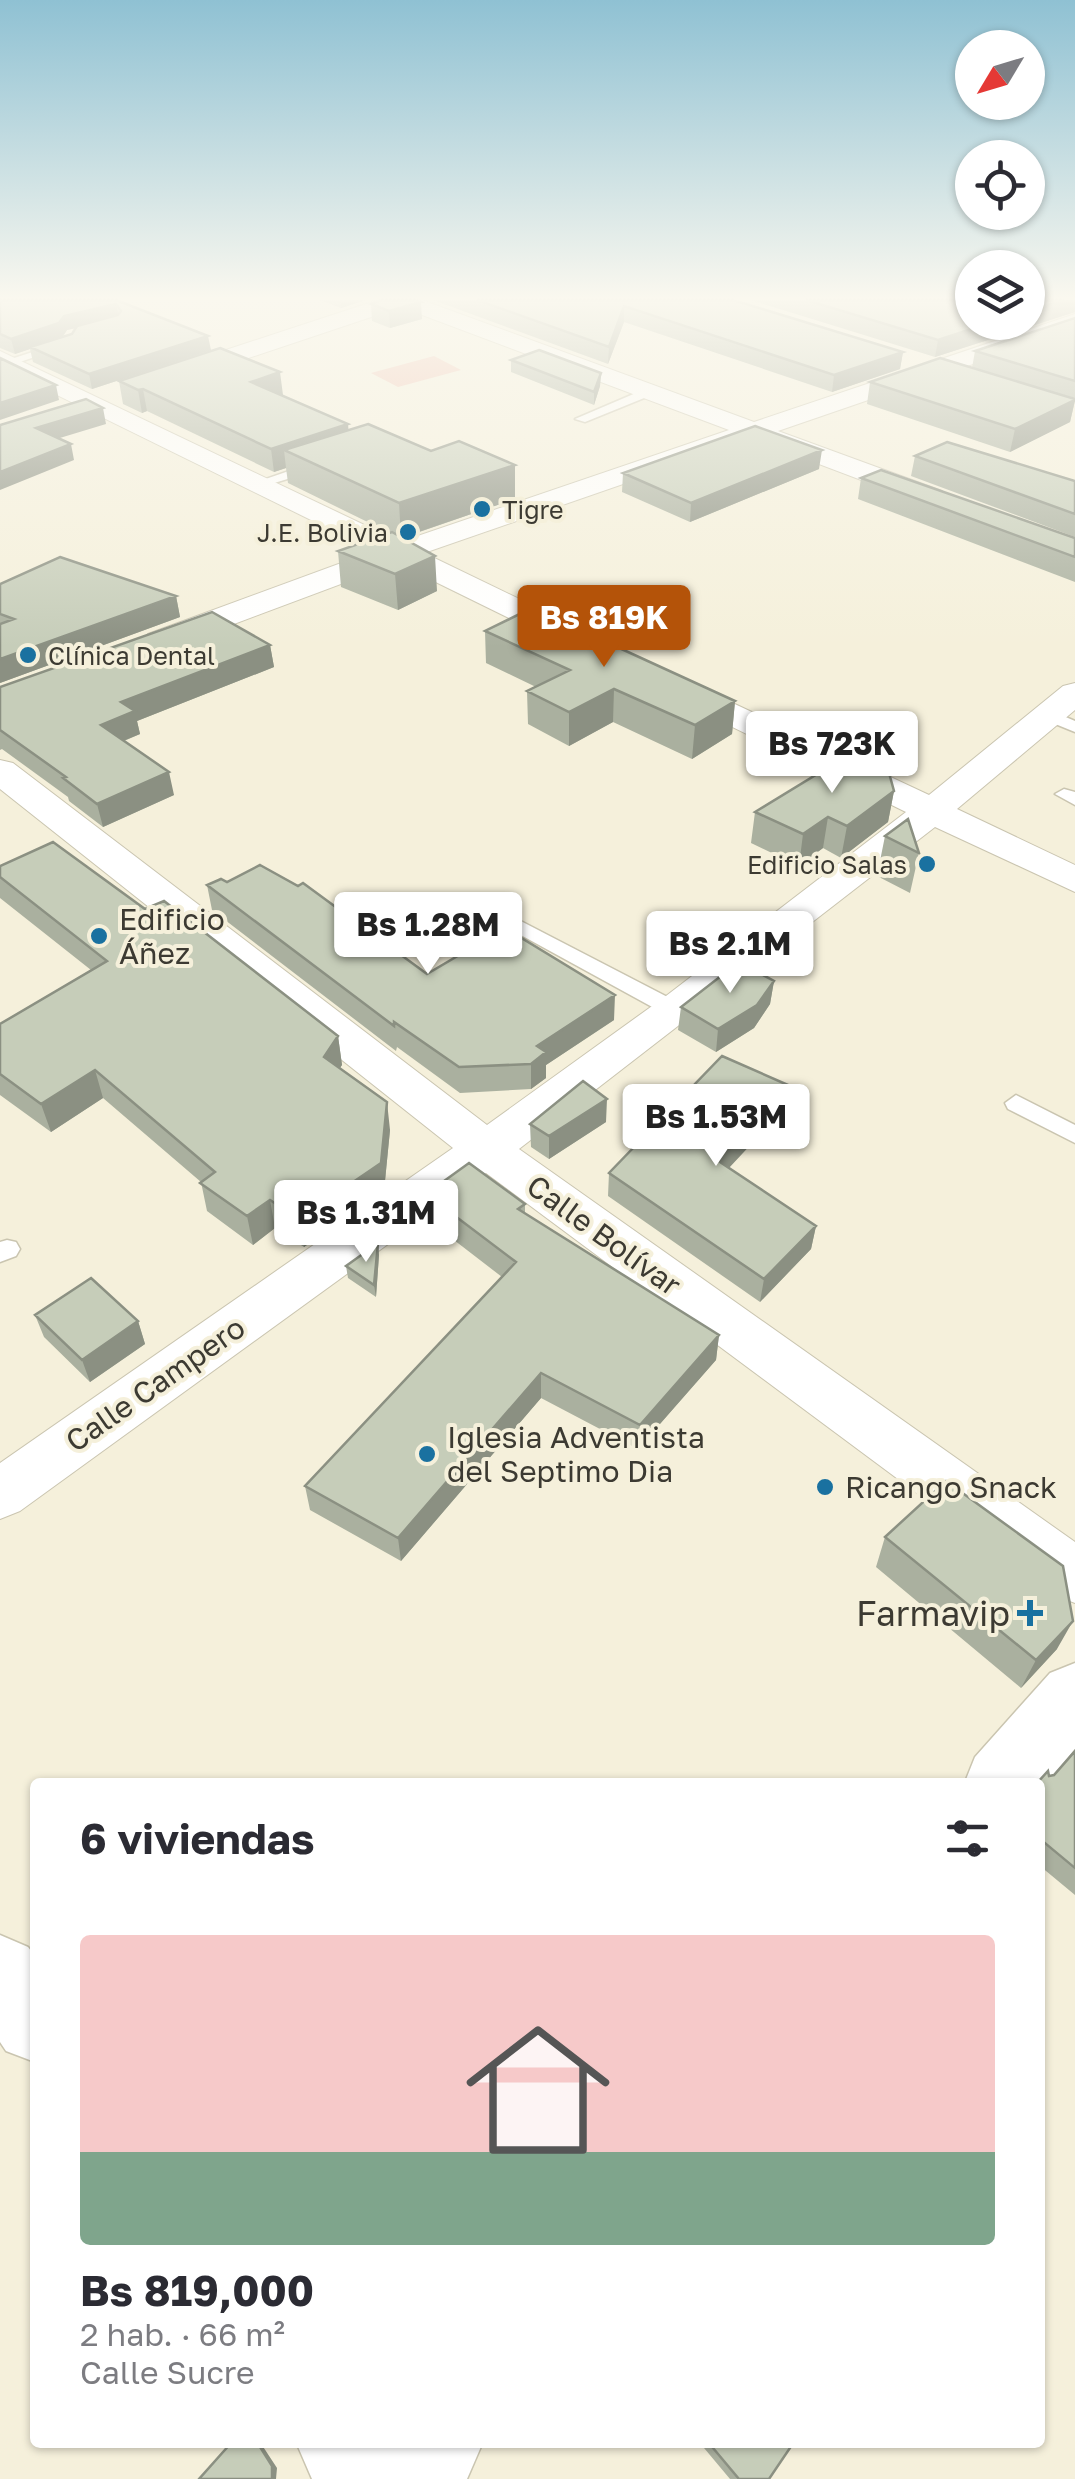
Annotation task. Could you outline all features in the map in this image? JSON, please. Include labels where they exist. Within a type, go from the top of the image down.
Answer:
[{"type":"street","points":[[118,416],[617,658]]},
{"type":"street","points":[[716,416],[950,504]]},
{"type":"street","points":[[130,651],[396,553],[797,416]]},
{"type":"street","points":[[652,675],[1075,880]]},
{"type":"street","name":"Calle Campero","points":[[0,1494],[487,1150],[1066,712]]},
{"type":"street","name":"Calle Bolívar","points":[[0,771],[487,1150],[1075,1576]]},
{"type":"street","points":[[1004,1778],[1075,1696]]},
{"type":"street","points":[[0,1975],[30,2015]]},
{"type":"street","points":[[348,2448],[370,2479]]},
{"type":"street","points":[[404,2479],[431,2448]]},
{"type":"lane","points":[[581,419],[589,416]]},
{"type":"lane","points":[[258,484],[333,460]]},
{"type":"lane","points":[[513,922],[673,1009]]},
{"type":"lane","points":[[1016,1103],[1075,1134]]},
{"type":"building","points":[[31,416],[77,416],[36,428],[71,444],[0,472],[0,425]]},
{"type":"building","points":[[200,416],[329,416],[348,424],[271,449]]},
{"type":"building","points":[[974,416],[1043,416],[1015,429]]},
{"type":"building","points":[[368,424],[431,451],[459,441],[515,465],[399,503],[284,450]]},
{"type":"building","points":[[755,426],[822,450],[691,503],[623,473]]},
{"type":"building","points":[[947,442],[1075,481],[1075,514],[915,456]]},
{"type":"building","points":[[881,470],[1075,538],[1075,557],[861,478]]},
{"type":"building","points":[[392,532],[435,556],[395,574],[338,551]]},
{"type":"building","points":[[60,557],[176,596],[0,659],[0,624],[14,619],[0,614],[0,584]]},
{"type":"building","points":[[532,608],[735,701],[695,725],[614,689],[569,712],[527,691],[570,670],[485,631]]},
{"type":"building","points":[[212,612],[270,645],[121,702],[135,711],[101,725],[169,772],[97,804],[0,730],[0,687]]},
{"type":"building","points":[[850,754],[889,773],[894,791],[847,826],[828,817],[803,834],[755,812]]},
{"type":"building","points":[[908,819],[919,853],[885,836]]},
{"type":"building","points":[[53,842],[145,909],[164,901],[338,1036],[324,1057],[387,1102],[381,1163],[299,1219],[270,1200],[247,1216],[200,1183],[215,1172],[95,1070],[41,1104],[0,1074],[0,1024],[107,961],[0,877],[0,866]]},
{"type":"building","points":[[260,865],[298,886],[303,883],[427,974],[505,928],[615,995],[537,1046],[546,1052],[531,1064],[459,1067],[394,1022],[394,1026],[207,885],[221,879],[227,882]]},
{"type":"building","points":[[739,962],[774,981],[757,1005],[718,1029],[681,1007]]},
{"type":"building","points":[[722,1056],[788,1085],[717,1160],[816,1226],[764,1279],[609,1173]]},
{"type":"building","points":[[583,1081],[607,1099],[549,1136],[530,1124]]},
{"type":"building","points":[[469,1163],[525,1204],[518,1209],[719,1335],[640,1425],[541,1373],[398,1538],[305,1486],[516,1262],[426,1194]]},
{"type":"building","points":[[378,1243],[374,1285],[346,1266]]},
{"type":"building","points":[[91,1278],[138,1321],[82,1360],[35,1315]]},
{"type":"building","points":[[946,1481],[1063,1566],[1073,1621],[1036,1660],[885,1537]]},
{"type":"building","points":[[1075,1751],[1075,1868],[1045,1843],[1045,1778],[1042,1778],[1048,1771],[1049,1776]]},
{"type":"building","points":[[227,2448],[261,2448],[272,2466],[272,2479],[199,2479]]},
{"type":"building","points":[[713,2448],[790,2448],[769,2479],[739,2479]]},
{"type":"place","name":"Tigre","points":[[482,509]]},
{"type":"place","name":"J.E. Bolivia","points":[[408,532]]},
{"type":"place","name":"Clínica Dental","points":[[28,655]]},
{"type":"place","name":"Edificio Salas","points":[[927,864]]},
{"type":"place","name":"Edificio Áñez","points":[[99,936]]},
{"type":"place","name":"Iglesia Adventista del Septimo Dia","points":[[427,1454]]},
{"type":"place","name":"Ricango Snack","points":[[825,1487]]},
{"type":"place","name":"Farmavip","points":[[1030,1613]]}]
